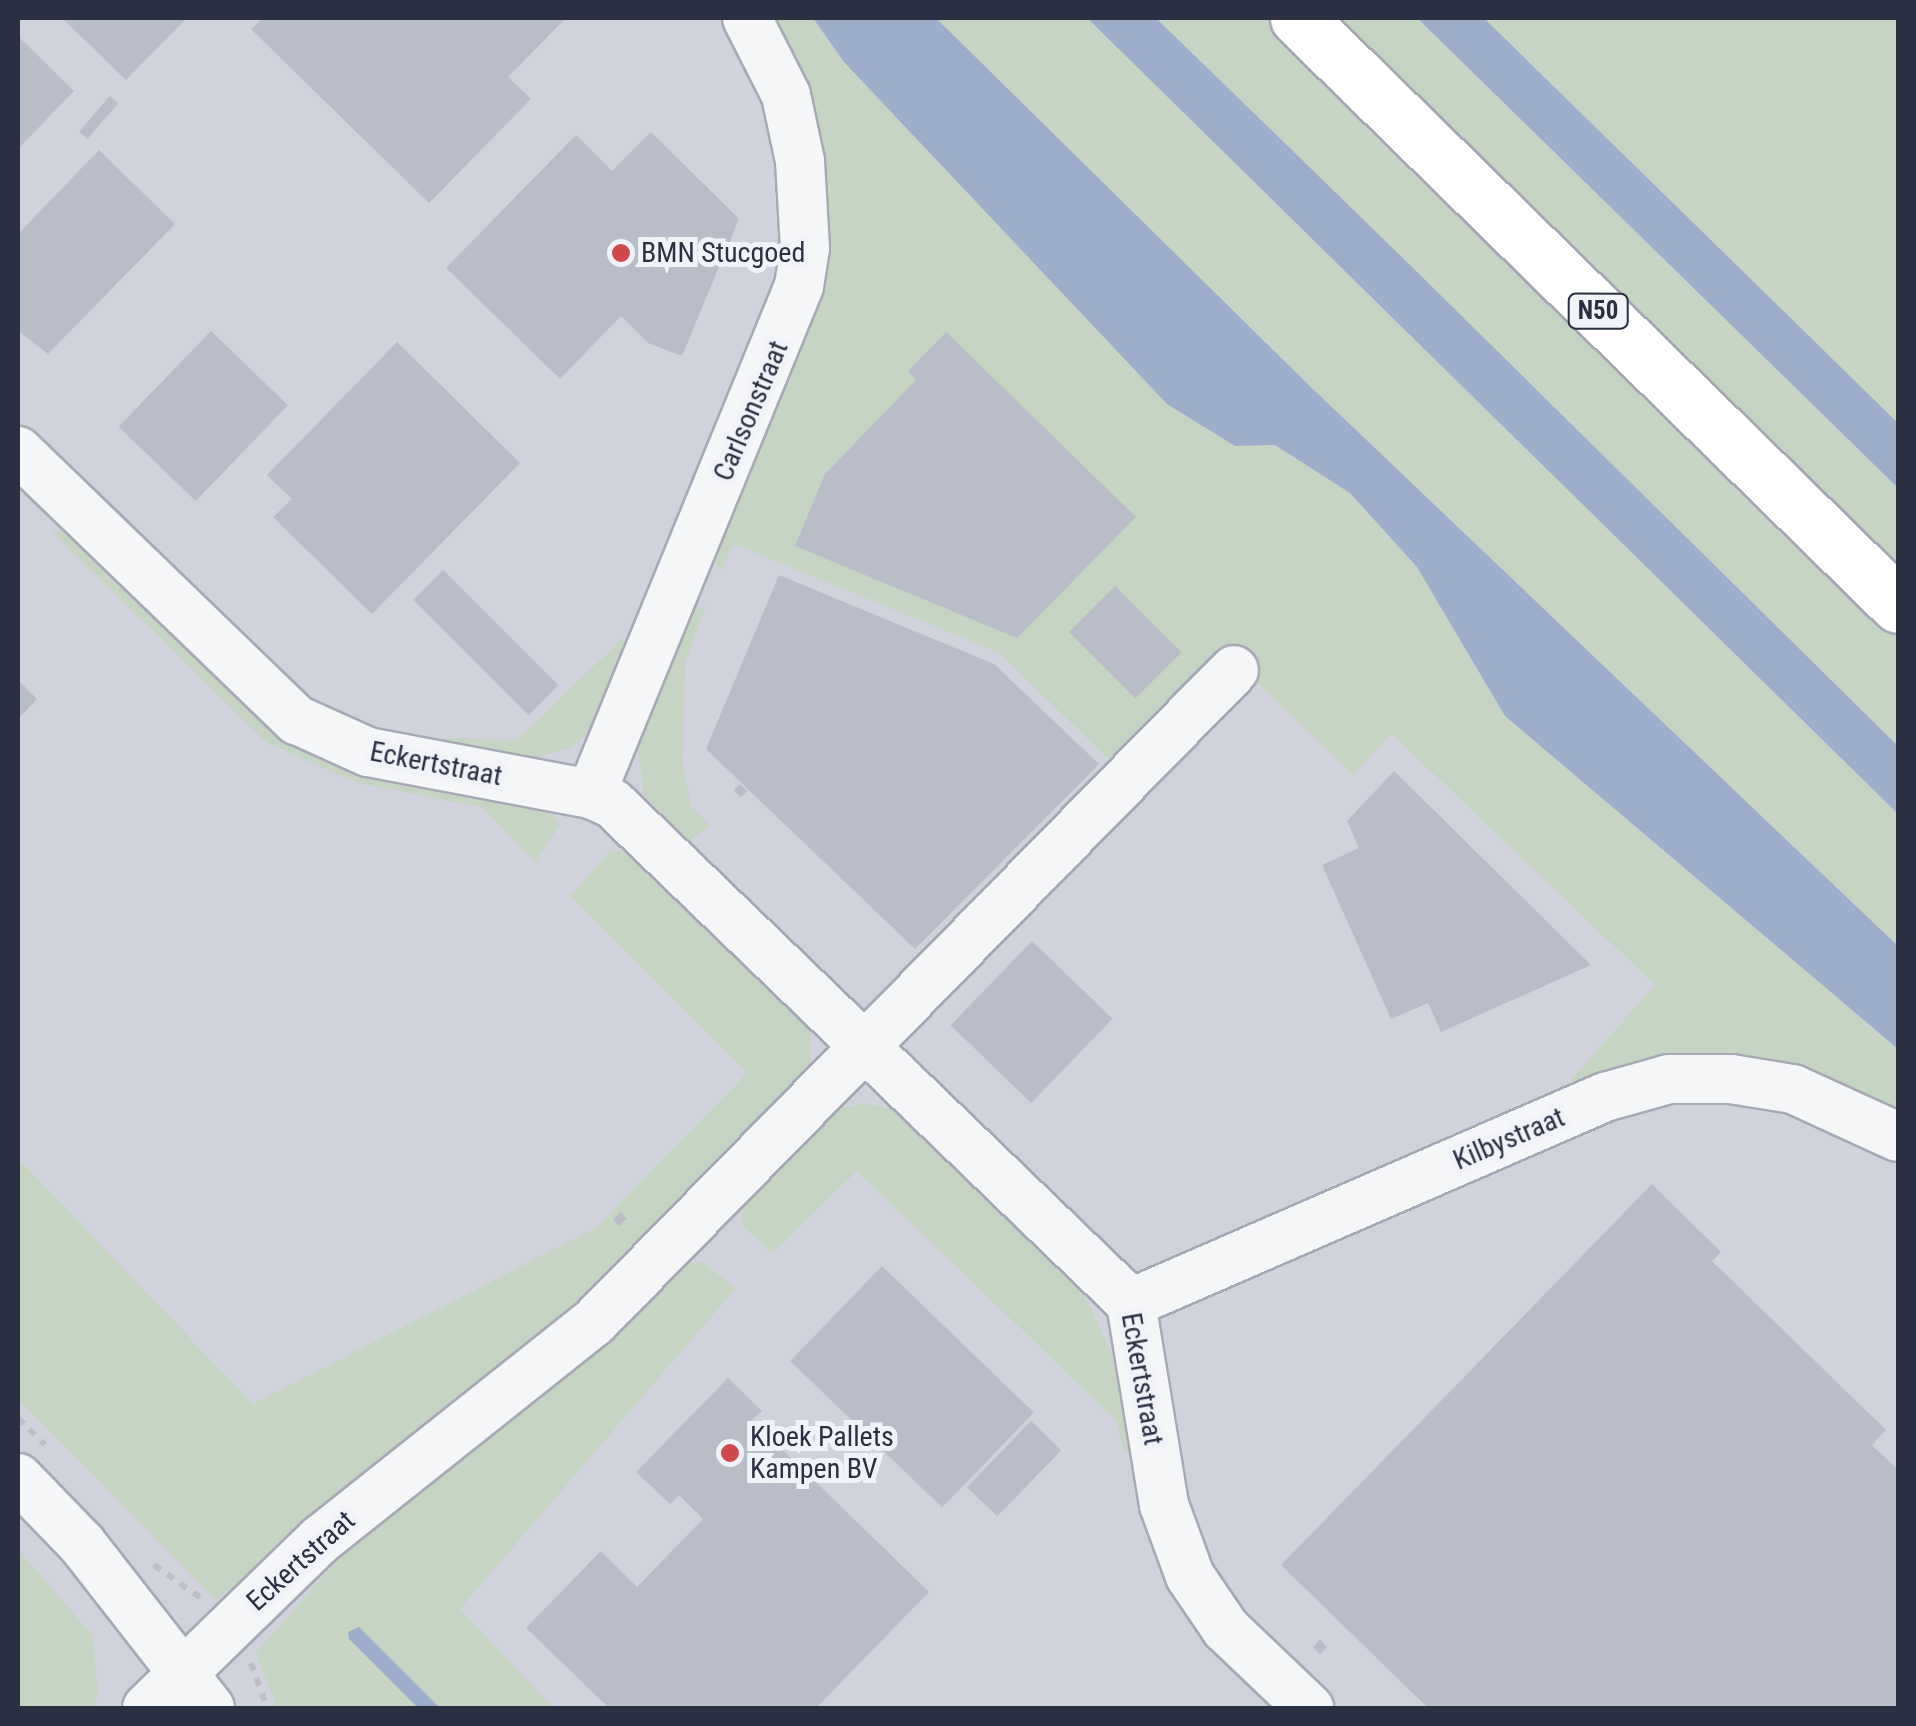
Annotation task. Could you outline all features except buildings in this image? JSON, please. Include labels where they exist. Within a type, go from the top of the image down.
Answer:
[{"type":"highway","name":"N50","points":[[1298,18],[1898,605]]},
{"type":"street","name":"Carlsonstraat","points":[[590,794],[799,286],[805,248],[800,161],[786,95],[747,18]]},
{"type":"street","name":"Eckertstraat","points":[[18,451],[297,720],[368,752],[590,794],[638,823],[866,1050],[1131,1303],[1164,1505],[1190,1576],[1226,1628],[1309,1708]]},
{"type":"street","points":[[866,1050],[1234,670]]},
{"type":"street","name":"Eckertstraat","points":[[147,1708],[180,1670],[321,1539],[595,1322],[866,1050]]},
{"type":"street","name":"Kilbystraat","points":[[1131,1303],[1605,1097],[1669,1079],[1731,1079],[1794,1089],[1898,1137]]},
{"type":"street","points":[[18,1478],[82,1544],[210,1708]]},
{"type":"shaded area","points":[[18,18],[890,18],[1898,1002],[1898,1708],[18,1708]]},
{"type":"green space","points":[[769,18],[813,18],[844,62],[1235,446],[1275,445],[1350,493],[1417,567],[1505,716],[1898,1049],[1898,1114],[1575,1088],[1571,1080],[1655,985],[1392,734],[1353,775],[1229,655],[1117,768],[1000,653],[734,544],[721,570],[711,557],[801,338]]},
{"type":"green space","points":[[936,18],[1087,18],[1898,814],[1898,946],[1313,389]]},
{"type":"green space","points":[[1156,18],[1270,18],[1523,273],[1898,635],[1898,746]]},
{"type":"green space","points":[[1333,18],[1417,18],[1898,488],[1898,573]]},
{"type":"green space","points":[[1484,18],[1898,18],[1898,423],[1808,335]]},
{"type":"green space","points":[[76,530],[268,719],[548,805],[560,825],[535,862],[481,807],[358,783],[266,742],[52,532]]},
{"type":"green space","points":[[705,607],[685,664],[683,764],[691,806],[710,826],[687,843],[644,794],[637,741],[689,609]]},
{"type":"green space","points":[[623,638],[627,648],[597,725],[572,747],[521,762],[443,748],[444,738],[517,740]]},
{"type":"green space","points":[[611,851],[642,852],[811,1025],[810,1070],[595,1296],[216,1600],[18,1399],[18,1158],[253,1404],[596,1228],[747,1073],[570,896]]},
{"type":"green space","points":[[862,1103],[901,1110],[1080,1286],[1113,1355],[1133,1445],[1125,1454],[1117,1421],[857,1171],[773,1253],[742,1226],[744,1197],[829,1112]]},
{"type":"green space","points":[[702,1262],[736,1288],[460,1609],[554,1708],[440,1708],[358,1627],[349,1640],[418,1708],[277,1708],[256,1653],[368,1526],[680,1265]]},
{"type":"green space","points":[[18,1549],[93,1636],[98,1693],[92,1708],[18,1708]]},
{"type":"water","points":[[813,18],[936,18],[1313,389],[1898,946],[1898,1049],[1505,716],[1417,567],[1350,493],[1275,445],[1235,446],[1167,404],[844,62]]},
{"type":"water","points":[[1087,18],[1156,18],[1411,266],[1898,746],[1898,814]]},
{"type":"water","points":[[1417,18],[1484,18],[1898,423],[1898,488]]},
{"type":"water","points":[[359,1627],[440,1708],[418,1708],[349,1639],[348,1632]]},
{"type":"place","name":"BMN Stucgoed","points":[[621,253]]},
{"type":"place","name":"Kloek Pallets Kampen BV","points":[[730,1453]]}]
